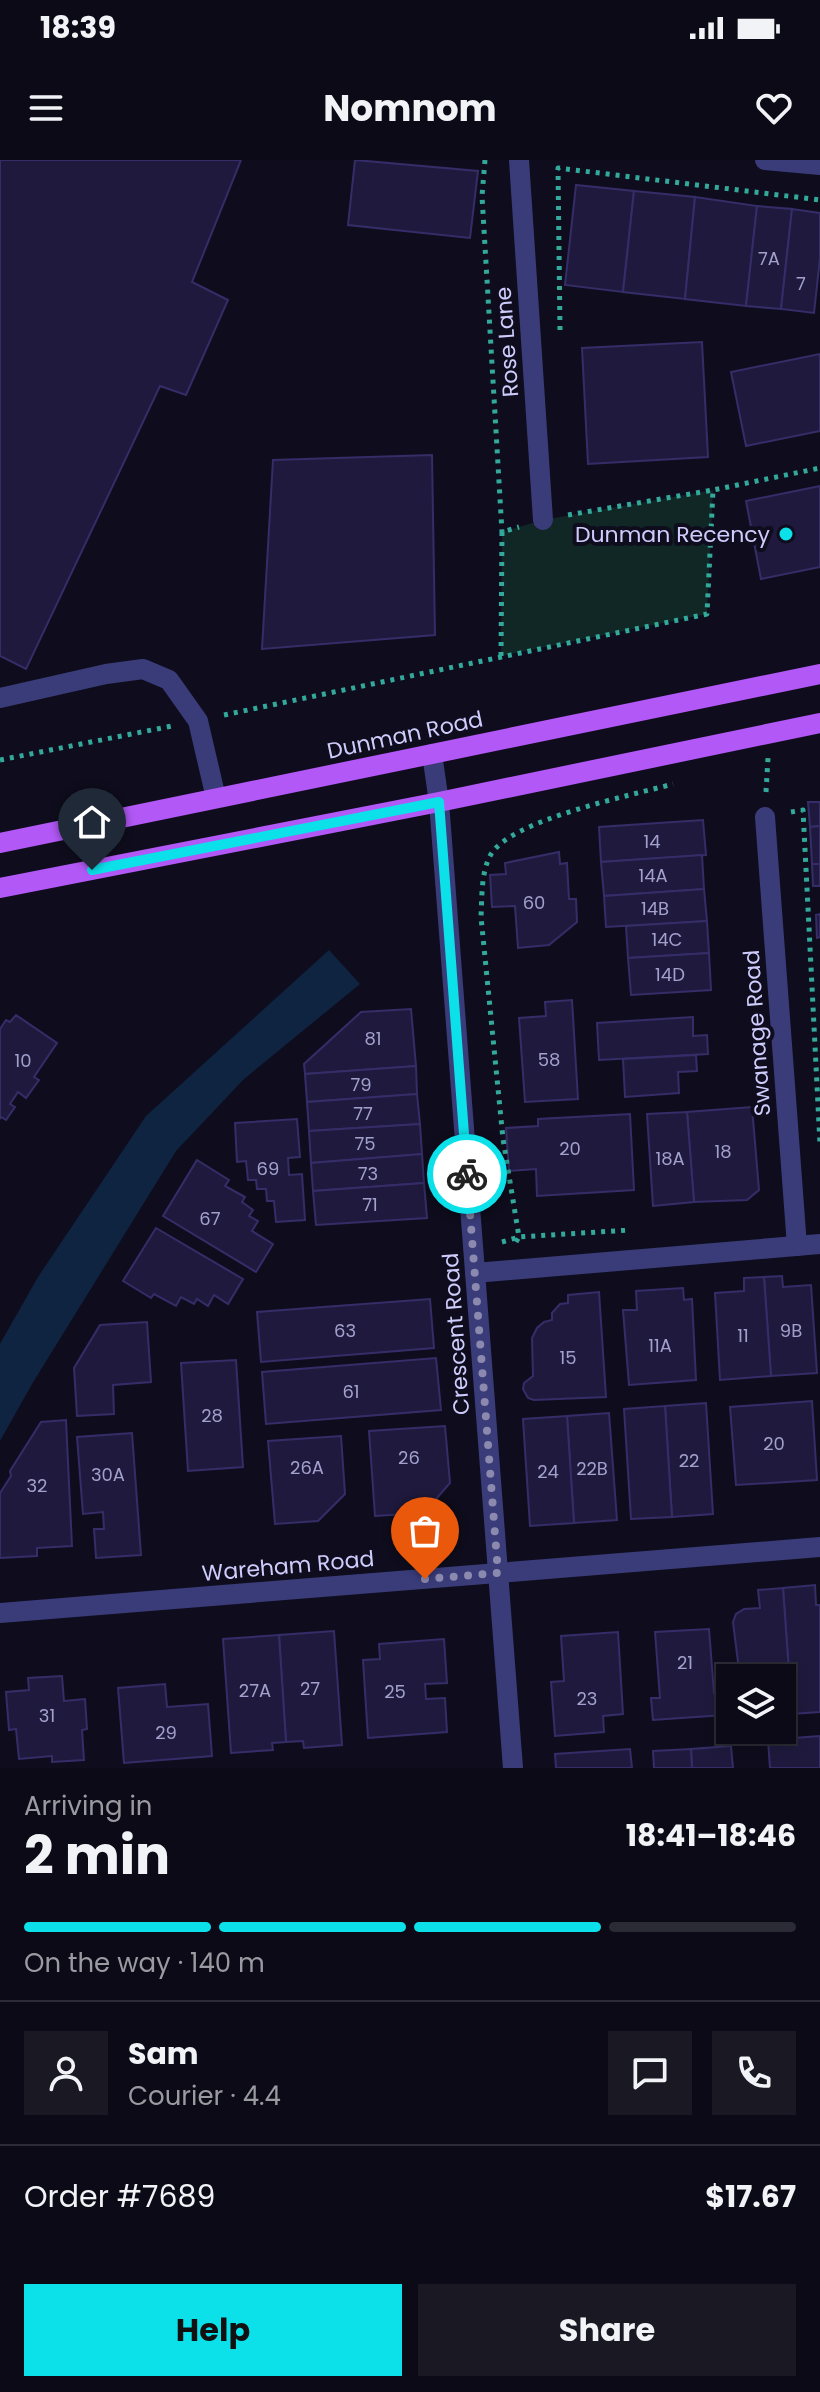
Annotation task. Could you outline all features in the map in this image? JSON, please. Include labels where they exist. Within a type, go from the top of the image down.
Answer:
[{"type":"main road","name":"Dunman Road","points":[[0,843],[820,674]]},
{"type":"main road","points":[[0,888],[820,723]]},
{"type":"street","name":"Rose Lane","points":[[519,160],[543,520]]},
{"type":"street","points":[[765,160],[820,165]]},
{"type":"street","points":[[0,698],[106,674],[143,669],[169,680],[198,721],[216,798]]},
{"type":"street","name":"Crescent Road","points":[[432,754],[439,802],[513,1768]]},
{"type":"street","name":"Swanage Road","points":[[765,817],[797,1246]]},
{"type":"street","points":[[475,1273],[820,1244]]},
{"type":"street","name":"Wareham Road","points":[[0,1613],[820,1547]]},
{"type":"path","points":[[485,160],[482,196],[502,532],[501,656]]},
{"type":"path","points":[[561,342],[558,168],[820,200]]},
{"type":"path","points":[[502,532],[543,520],[820,468]]},
{"type":"path","points":[[0,760],[707,614],[713,490]]},
{"type":"path","points":[[769,733],[765,817],[803,810],[820,1144]]},
{"type":"path","points":[[753,762],[781,755]]},
{"type":"path","points":[[500,1271],[519,1237],[503,1139],[481,917],[483,886],[490,855],[505,839],[538,822],[676,783]]},
{"type":"green space","points":[[713,490],[707,614],[501,656],[502,532],[543,520]]},
{"type":"water","points":[[329,950],[360,984],[244,1079],[176,1151],[0,1441],[0,1344],[38,1277],[146,1116]]},
{"type":"building","points":[[0,160],[241,160],[192,282],[228,300],[186,395],[160,386],[26,669],[0,656]]},
{"type":"building","points":[[355,160],[478,171],[470,238],[348,225]]},
{"type":"building","points":[[576,185],[634,191],[623,292],[565,285]]},
{"type":"building","points":[[634,191],[695,197],[685,299],[623,292]]},
{"type":"building","points":[[695,197],[757,206],[746,306],[685,299]]},
{"type":"building","points":[[757,206],[792,209],[781,309],[746,306]]},
{"type":"building","points":[[792,209],[820,213],[820,258],[814,313],[781,309]]},
{"type":"building","points":[[702,342],[708,457],[588,464],[582,348]]},
{"type":"building","points":[[820,354],[820,431],[746,446],[731,372]]},
{"type":"building","points":[[432,455],[435,635],[262,649],[273,460]]},
{"type":"building","name":"Dunman Recency","points":[[820,486],[820,567],[761,579],[746,501]]},
{"type":"building","points":[[808,802],[820,802],[820,826],[810,827]]},
{"type":"building","points":[[703,820],[706,855],[601,862],[599,827]]},
{"type":"building","points":[[820,826],[820,864],[812,864],[810,827]]},
{"type":"building","points":[[559,852],[560,864],[567,863],[569,899],[576,899],[577,922],[549,945],[518,948],[515,906],[492,907],[490,875],[506,874],[505,863]]},
{"type":"building","points":[[702,855],[704,889],[604,896],[601,862]]},
{"type":"building","points":[[812,864],[820,864],[820,886],[813,886]]},
{"type":"building","points":[[704,889],[707,921],[606,927],[604,896]]},
{"type":"building","points":[[820,914],[820,937],[817,938],[816,915]]},
{"type":"building","points":[[707,921],[709,953],[628,958],[626,926]]},
{"type":"building","points":[[709,953],[711,990],[631,995],[628,958]]},
{"type":"building","points":[[572,1000],[578,1099],[525,1102],[519,1018],[546,1016],[545,1002]]},
{"type":"building","points":[[411,1009],[416,1066],[305,1074],[304,1064],[361,1012]]},
{"type":"building","points":[[16,1015],[57,1043],[34,1077],[39,1080],[26,1098],[18,1092],[10,1104],[15,1107],[6,1120],[0,1119],[0,1029],[6,1020],[10,1022]]},
{"type":"building","points":[[693,1017],[693,1036],[707,1035],[708,1054],[599,1060],[597,1023]]},
{"type":"building","points":[[696,1055],[697,1071],[678,1072],[679,1093],[625,1097],[623,1059]]},
{"type":"building","points":[[416,1066],[417,1094],[307,1102],[305,1074]]},
{"type":"building","points":[[417,1094],[420,1124],[309,1131],[307,1102]]},
{"type":"building","points":[[752,1107],[759,1190],[747,1200],[694,1202],[687,1112]]},
{"type":"building","points":[[687,1112],[694,1202],[653,1206],[647,1114]]},
{"type":"building","points":[[630,1114],[634,1190],[537,1196],[536,1169],[509,1171],[506,1128],[538,1126],[538,1119]]},
{"type":"building","points":[[297,1119],[300,1157],[288,1158],[289,1175],[302,1174],[305,1220],[276,1222],[274,1201],[267,1201],[266,1189],[257,1189],[256,1180],[248,1180],[246,1161],[237,1162],[235,1123]]},
{"type":"building","points":[[420,1124],[422,1154],[311,1163],[309,1131]]},
{"type":"building","points":[[422,1154],[424,1183],[313,1191],[311,1163]]},
{"type":"building","points":[[197,1160],[229,1180],[225,1186],[245,1197],[242,1202],[253,1210],[249,1216],[258,1221],[252,1231],[273,1244],[256,1272],[163,1216]]},
{"type":"building","points":[[424,1183],[427,1218],[316,1225],[313,1191]]},
{"type":"building","points":[[156,1228],[243,1279],[228,1304],[214,1295],[208,1306],[197,1299],[194,1304],[181,1297],[176,1306],[154,1294],[151,1298],[123,1281]]},
{"type":"building","points":[[782,1276],[783,1287],[811,1285],[817,1373],[771,1376],[764,1277]]},
{"type":"building","points":[[764,1277],[771,1376],[720,1380],[715,1293],[744,1291],[744,1278]]},
{"type":"building","points":[[683,1288],[684,1300],[692,1299],[696,1380],[629,1385],[623,1310],[637,1310],[636,1291]]},
{"type":"building","points":[[599,1292],[606,1397],[528,1398],[523,1389],[524,1383],[533,1376],[532,1338],[537,1328],[552,1320],[552,1313],[560,1304],[568,1303],[568,1295]]},
{"type":"building","points":[[430,1299],[434,1348],[261,1362],[257,1312]]},
{"type":"building","points":[[147,1322],[151,1382],[113,1385],[114,1414],[77,1416],[74,1368],[100,1325]]},
{"type":"building","points":[[436,1358],[441,1410],[266,1424],[262,1372]]},
{"type":"building","points":[[236,1360],[243,1467],[188,1471],[181,1363]]},
{"type":"building","points":[[812,1401],[817,1480],[736,1485],[730,1407]]},
{"type":"building","points":[[706,1403],[713,1514],[672,1517],[665,1406]]},
{"type":"building","points":[[665,1406],[672,1517],[631,1519],[624,1409]]},
{"type":"building","points":[[609,1413],[617,1520],[574,1523],[567,1416]]},
{"type":"building","points":[[567,1416],[574,1523],[530,1526],[523,1419]]},
{"type":"building","points":[[66,1420],[72,1546],[37,1548],[37,1556],[0,1558],[0,1493],[11,1476],[10,1471],[41,1422]]},
{"type":"building","points":[[445,1426],[450,1483],[424,1513],[375,1516],[369,1431]]},
{"type":"building","points":[[132,1433],[141,1555],[96,1558],[94,1529],[104,1529],[103,1512],[83,1514],[77,1437]]},
{"type":"building","points":[[341,1436],[345,1494],[318,1521],[275,1524],[268,1441]]},
{"type":"building","points":[[815,1585],[816,1605],[820,1605],[820,1712],[796,1714],[796,1664],[788,1664],[783,1588]]},
{"type":"building","points":[[783,1588],[788,1664],[738,1664],[733,1622],[736,1614],[744,1609],[760,1608],[758,1590]]},
{"type":"building","points":[[709,1629],[716,1716],[653,1720],[651,1698],[660,1698],[655,1632]]},
{"type":"building","points":[[334,1631],[342,1745],[304,1748],[303,1741],[286,1742],[279,1635]]},
{"type":"building","points":[[618,1632],[623,1714],[603,1716],[604,1732],[555,1736],[551,1682],[564,1681],[561,1636]]},
{"type":"building","points":[[279,1635],[286,1742],[272,1743],[273,1750],[231,1753],[223,1639]]},
{"type":"building","points":[[444,1639],[447,1683],[425,1684],[426,1699],[445,1698],[447,1732],[368,1738],[363,1660],[380,1659],[379,1644]]},
{"type":"building","points":[[62,1676],[64,1701],[85,1699],[87,1729],[82,1730],[84,1760],[52,1762],[52,1756],[19,1759],[16,1729],[9,1730],[6,1692],[29,1690],[28,1678]]},
{"type":"building","points":[[165,1684],[167,1707],[208,1704],[212,1756],[124,1763],[118,1688]]},
{"type":"building","points":[[820,1736],[820,1768],[770,1768],[768,1744],[796,1744],[796,1738]]},
{"type":"building","points":[[731,1746],[733,1768],[692,1768],[691,1749]]},
{"type":"building","points":[[630,1749],[632,1768],[556,1768],[555,1754]]},
{"type":"building","points":[[691,1749],[692,1768],[654,1768],[653,1751]]},
{"type":"way so far","points":[[425,1579],[498,1573],[467,1174]]},
{"type":"place","name":"Dunman Recency","points":[[786,534]]},
{"type":"route","points":[[92,870],[439,802],[467,1174]]}]
